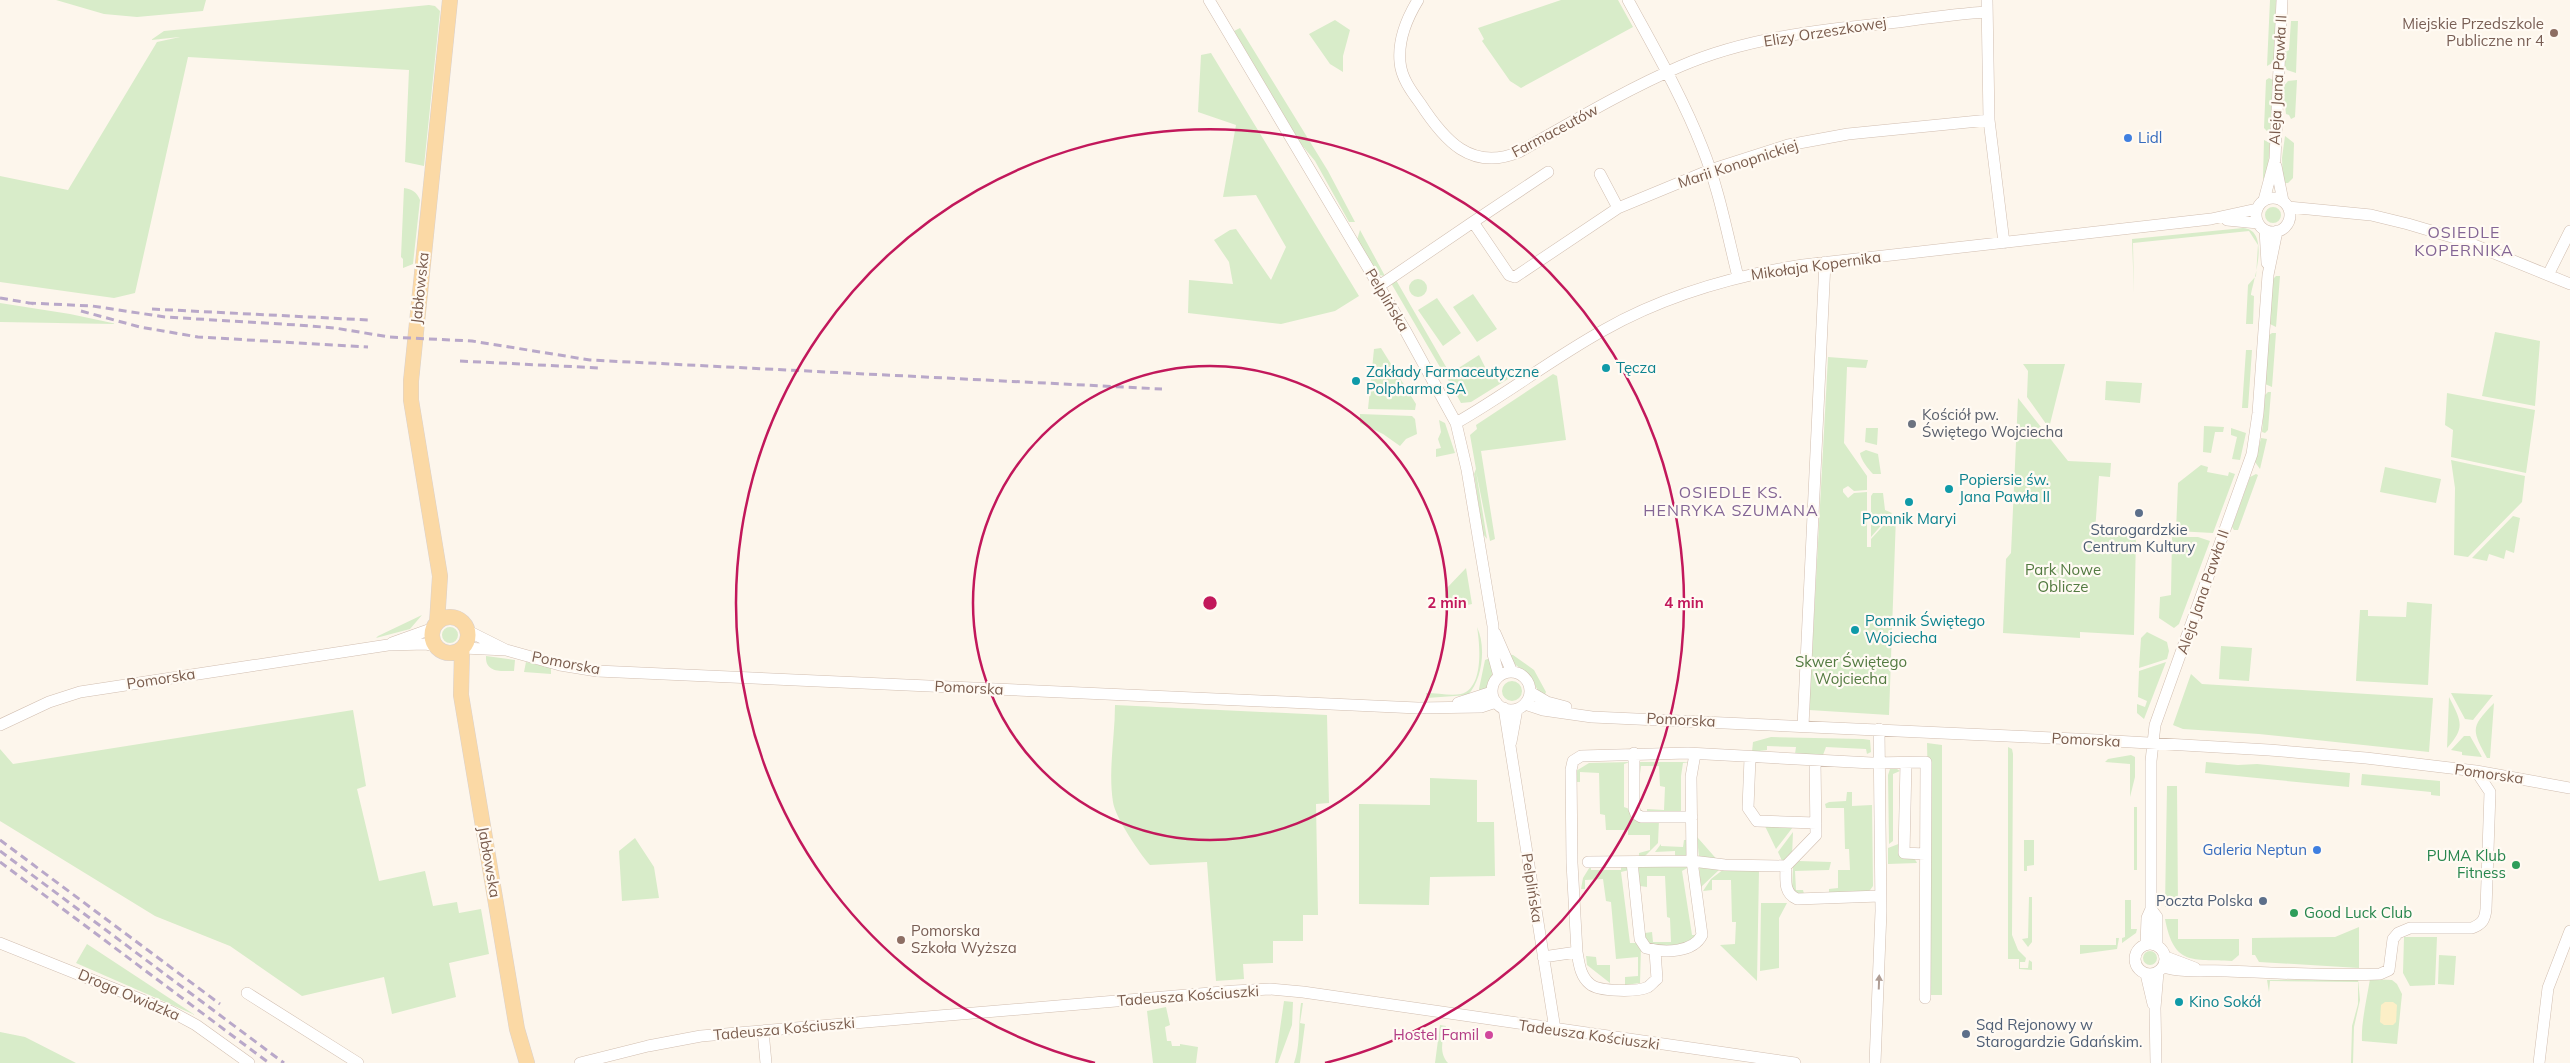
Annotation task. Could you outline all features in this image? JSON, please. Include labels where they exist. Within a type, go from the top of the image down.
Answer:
[{"type":"main road","name":"Jabłowska","points":[[436,625],[440,576],[411,400],[411,381],[450,0]]},
{"type":"main road","name":"Jabłowska","points":[[440,576],[463,625]]},
{"type":"main road","points":[[447,618],[463,625],[468,640],[462,648],[452,653],[439,649],[432,637],[436,625],[447,618]]},
{"type":"main road","name":"Jabłowska","points":[[462,648],[460,695],[517,1029],[527,1063]]},
{"type":"main road","name":"Jabłowska","points":[[439,649],[460,695]]},
{"type":"main road","name":"Jabłowska","points":[[517,1029],[515,1046],[517,1063]]},
{"type":"street","name":"Pelplińska","points":[[1209,0],[1438,388],[1456,423],[1467,470],[1493,626],[1493,654],[1499,676]]},
{"type":"street","name":"Farmaceutów","points":[[1418,0],[1403,33],[1400,61],[1401,71],[1408,86],[1440,132],[1457,148],[1472,155],[1494,158],[1519,152],[1668,73]]},
{"type":"street","points":[[1628,0],[1668,73],[1702,147],[1710,170],[1738,277]]},
{"type":"street","points":[[1987,0],[1989,120],[2004,243]]},
{"type":"street","name":"Aleja Jana Pawła II","points":[[2261,205],[2275,160],[2282,0]]},
{"type":"street","name":"Elizy Orzeszkowej","points":[[1668,73],[1725,52],[1797,34],[1987,12]]},
{"type":"street","name":"Marii Konopnickiej","points":[[1473,222],[1509,275],[1515,277],[1618,208],[1710,170],[1788,145],[1848,134],[1989,120]]},
{"type":"street","name":"Aleja Jana Pawła II","points":[[2275,160],[2287,209]]},
{"type":"street","points":[[1378,286],[1548,172]]},
{"type":"street","points":[[1600,174],[1618,208]]},
{"type":"street","points":[[2287,209],[2286,226],[2277,231],[2262,226],[2261,205],[2270,198],[2287,209],[2371,215],[2441,233],[2570,284]]},
{"type":"street","name":"Mikołaja Kopernika","points":[[1456,423],[1591,337],[1668,300],[1738,277],[1825,262],[2211,219],[2261,205]]},
{"type":"street","name":"Mikołaja Kopernika","points":[[2211,219],[2262,226]]},
{"type":"street","name":"Aleja Jana Pawła II","points":[[2262,226],[2268,275]]},
{"type":"street","name":"Aleja Jana Pawła II","points":[[2151,944],[2157,917],[2151,910],[2153,743],[2157,719],[2252,454],[2258,413],[2268,275],[2277,231]]},
{"type":"street","points":[[2548,275],[2570,231]]},
{"type":"street","points":[[1803,726],[1825,262]]},
{"type":"street","name":"Pomorska","points":[[388,644],[436,625]]},
{"type":"street","name":"Pomorska","points":[[463,625],[506,650]]},
{"type":"street","name":"Pelplińska","points":[[1493,626],[1512,672]]},
{"type":"street","name":"Pomorska","points":[[0,725],[49,702],[80,692],[388,644],[426,644],[439,649]]},
{"type":"street","name":"Pomorska","points":[[462,648],[506,650],[560,665],[597,671],[1435,709],[1480,707],[1497,701]]},
{"type":"street","points":[[1512,672],[1526,678],[1530,692],[1521,706],[1497,701],[1499,676],[1512,672]]},
{"type":"street","name":"Pomorska","points":[[1530,692],[1546,702],[1599,716]]},
{"type":"street","name":"Pelplińska","points":[[1497,701],[1510,746],[1554,1023],[1553,1029]]},
{"type":"street","name":"Pelplińska","points":[[1510,746],[1521,706]]},
{"type":"street","name":"Pomorska","points":[[1521,706],[1599,716],[2153,743],[2366,758],[2476,771],[2570,788]]},
{"type":"street","points":[[1875,1063],[1880,896],[1879,729]]},
{"type":"street","points":[[1634,754],[1634,809],[1636,814],[1641,816],[1692,817]]},
{"type":"street","points":[[1632,862],[1640,939],[1646,948],[1655,951],[1688,948],[1697,944],[1702,935],[1692,861],[1691,776],[1695,754]]},
{"type":"street","points":[[1655,951],[1656,979],[1648,987],[1638,990],[1600,989],[1590,985],[1580,968],[1572,863],[1573,761],[1581,756],[1695,754],[1750,758],[1926,762],[1924,998]]},
{"type":"street","points":[[1750,758],[1748,808],[1756,821],[1816,823]]},
{"type":"street","points":[[1815,760],[1816,835],[1786,866],[1786,889],[1789,896],[1797,899],[1880,896]]},
{"type":"street","points":[[1906,762],[1904,853],[1926,854]]},
{"type":"street","points":[[2156,1063],[2155,1008],[2158,968],[2161,948],[2151,944],[2137,950],[2134,960],[2138,969],[2158,968],[2313,975],[2380,974],[2389,970],[2393,939],[2403,930],[2472,928],[2485,919],[2490,792],[2476,771]]},
{"type":"street","points":[[2490,792],[2506,776]]},
{"type":"street","points":[[1588,862],[1692,861],[1725,865],[1786,866]]},
{"type":"street","points":[[2539,1063],[2548,988],[2570,931]]},
{"type":"street","name":"Droga Owidzka","points":[[0,942],[170,1011],[196,1025],[250,1063]]},
{"type":"street","points":[[1543,957],[1578,952]]},
{"type":"street","name":"Tadeusza Kościuszki","points":[[580,1063],[642,1047],[683,1040],[763,1031],[1253,990],[1303,992],[1795,1063]]},
{"type":"street","points":[[247,993],[358,1063]]},
{"type":"street","points":[[763,1031],[766,1063]]},
{"type":"green space","points":[[56,0],[206,0],[203,11],[137,17],[104,14]]},
{"type":"green space","points":[[1561,0],[1618,0],[1633,27],[1521,88],[1510,81],[1482,41],[1484,39],[1478,28]]},
{"type":"green space","points":[[2270,0],[2276,0],[2274,62],[2267,66]]},
{"type":"green space","points":[[429,5],[435,6],[440,11],[424,166],[405,162],[409,70],[188,57],[135,293],[114,298],[0,282],[0,176],[68,190],[157,42],[180,37],[151,40],[164,31]]},
{"type":"green space","points":[[1335,20],[1350,30],[1343,56],[1343,72],[1330,64],[1309,34]]},
{"type":"green space","points":[[2291,21],[2298,21],[2296,73],[2287,70],[2284,64],[2284,53],[2289,50]]},
{"type":"green space","points":[[1240,28],[1328,171],[1355,222],[1349,222],[1315,161],[1301,144],[1234,31]]},
{"type":"green space","points":[[1211,53],[1359,296],[1335,311],[1281,324],[1188,313],[1189,280],[1233,284],[1229,262],[1214,240],[1230,230],[1236,229],[1271,280],[1286,247],[1256,195],[1223,197],[1236,125],[1198,112],[1201,55]]},
{"type":"green space","points":[[2269,78],[2273,80],[2270,130],[2267,131],[2264,128],[2266,80]]},
{"type":"green space","points":[[2297,80],[2295,117],[2291,119],[2286,114],[2283,87],[2288,81]]},
{"type":"green space","points":[[2285,136],[2294,143],[2293,178],[2288,183],[2283,183],[2282,158]]},
{"type":"green space","points":[[2264,140],[2270,143],[2267,182],[2263,178]]},
{"type":"green space","points":[[404,188],[414,191],[420,200],[413,264],[403,268],[403,259],[401,257]]},
{"type":"green space","points":[[2270,207],[2276,207],[2281,212],[2279,221],[2270,223],[2265,218],[2265,212]]},
{"type":"green space","points":[[2243,228],[2252,231],[2257,238],[2259,247],[2256,270],[2258,245],[2249,231],[2133,243],[2134,294],[2132,239]]},
{"type":"green space","points":[[1360,230],[1385,276],[1379,275],[1357,240]]},
{"type":"green space","points":[[2276,276],[2280,276],[2276,327],[2270,324],[2273,279]]},
{"type":"green space","points":[[2255,277],[2251,295],[2254,296],[2253,324],[2246,324],[2248,285]]},
{"type":"green space","points":[[1418,279],[1424,282],[1427,288],[1424,294],[1418,297],[1412,294],[1409,288],[1412,282]]},
{"type":"green space","points":[[1396,280],[1449,372],[1444,374],[1391,283]]},
{"type":"green space","points":[[1473,294],[1497,329],[1477,342],[1453,307]]},
{"type":"green space","points":[[1437,298],[1461,333],[1443,346],[1418,310]]},
{"type":"green space","points":[[0,303],[70,314],[117,324],[0,322]]},
{"type":"green space","points":[[2495,332],[2540,341],[2535,406],[2482,396]]},
{"type":"green space","points":[[2276,333],[2272,387],[2265,384],[2269,335]]},
{"type":"green space","points":[[1381,348],[1416,404],[1415,410],[1368,409],[1374,349]]},
{"type":"green space","points":[[2246,350],[2252,350],[2248,408],[2242,408]]},
{"type":"green space","points":[[1479,355],[1491,379],[1503,372],[1508,379],[1471,402],[1461,403],[1446,376]]},
{"type":"green space","name":"Skwer Świętego Wojciecha","points":[[1828,357],[1868,360],[1866,368],[1847,367],[1844,443],[1867,476],[1867,490],[1854,491],[1848,486],[1843,489],[1848,498],[1854,493],[1867,492],[1867,547],[1871,547],[1871,539],[1894,514],[1896,516],[1889,715],[1809,710]]},
{"type":"green space","points":[[2023,364],[2065,364],[2049,428],[2027,397],[2028,371]]},
{"type":"green space","points":[[1553,374],[1557,376],[1566,440],[1481,451],[1495,539],[1490,541],[1476,471],[1487,539],[1483,534],[1474,474],[1476,469],[1470,435],[1477,429],[1476,425]]},
{"type":"green space","points":[[2106,381],[2142,383],[2140,403],[2105,400]]},
{"type":"green space","points":[[2271,392],[2268,430],[2265,433],[2262,432],[2265,395]]},
{"type":"green space","points":[[2447,393],[2535,410],[2526,473],[2451,457],[2453,430],[2445,425]]},
{"type":"green space","name":"Park Nowe Oblicze","points":[[2018,398],[2068,461],[2111,463],[2110,477],[2099,476],[2095,532],[2136,535],[2134,635],[2080,632],[2080,638],[2003,633],[2006,559],[2011,553]]},
{"type":"green space","points":[[1360,414],[1412,416],[1415,419],[1417,434],[1406,439],[1400,446],[1383,434],[1360,423]]},
{"type":"green space","points":[[1439,420],[1445,423],[1455,453],[1436,457],[1436,449],[1441,448],[1438,439],[1441,432]]},
{"type":"green space","points":[[2204,426],[2224,427],[2223,432],[2215,432],[2211,453],[2203,452]]},
{"type":"green space","points":[[1866,428],[1878,428],[1877,445],[1865,442]]},
{"type":"green space","points":[[2231,428],[2246,433],[2240,460],[2232,459],[2237,437],[2231,435]]},
{"type":"green space","points":[[2261,438],[2267,439],[2260,469],[2255,462]]},
{"type":"green space","points":[[1866,450],[1878,454],[1881,474],[1873,474],[1865,464],[1860,453]]},
{"type":"green space","points":[[2451,460],[2525,476],[2522,502],[2468,557],[2454,555],[2455,488]]},
{"type":"green space","points":[[2201,465],[2208,467],[2207,472],[2228,476],[2229,472],[2235,474],[2213,533],[2176,531],[2178,483]]},
{"type":"green space","points":[[2385,467],[2441,479],[2436,503],[2380,492]]},
{"type":"green space","points":[[2258,475],[2238,530],[2234,530],[2232,527],[2250,477]]},
{"type":"green space","points":[[1873,493],[1883,493],[1885,510],[1892,513],[1871,537],[1871,496]]},
{"type":"green space","points":[[2513,516],[2520,518],[2514,553],[2506,550],[2504,559],[2489,554],[2487,561],[2472,558]]},
{"type":"green space","points":[[2172,537],[2198,537],[2210,541],[2179,624],[2174,628],[2159,618],[2160,597],[2171,595]]},
{"type":"green space","points":[[1466,568],[1472,604],[1447,609],[1445,590]]},
{"type":"green space","points":[[2407,602],[2432,604],[2428,685],[2356,681],[2360,610],[2368,610],[2368,616],[2406,617]]},
{"type":"green space","points":[[422,615],[410,629],[376,638],[378,636]]},
{"type":"green space","points":[[450,627],[458,635],[450,643],[442,635]]},
{"type":"green space","points":[[1477,627],[1480,635],[1482,662],[1473,688],[1468,695],[1427,698],[1426,693],[1461,694],[1474,684],[1479,665]]},
{"type":"green space","points":[[2147,632],[2167,642],[2169,651],[2167,659],[2139,668],[2141,638]]},
{"type":"green space","points":[[2221,646],[2252,648],[2249,681],[2219,679]]},
{"type":"green space","points":[[1507,654],[1513,655],[1534,670],[1546,692],[1544,697],[1527,673],[1513,663]]},
{"type":"green space","points":[[486,656],[515,660],[514,671],[500,671],[491,668],[486,662]]},
{"type":"green space","points":[[1490,658],[1492,669],[1490,682],[1480,694],[1479,689],[1485,660]]},
{"type":"green space","points":[[526,662],[551,668],[551,674],[524,672]]},
{"type":"green space","points":[[2166,662],[2144,719],[2137,713],[2137,704],[2145,707],[2147,701],[2138,697],[2139,671]]},
{"type":"green space","points":[[2191,674],[2202,684],[2433,698],[2429,752],[2259,734],[2183,729],[2173,725]]},
{"type":"green space","points":[[1512,681],[1519,684],[1522,691],[1519,698],[1512,701],[1505,698],[1502,691],[1505,684]]},
{"type":"green space","points":[[2451,693],[2493,695],[2473,720],[2465,719]]},
{"type":"green space","points":[[2449,697],[2460,724],[2457,735],[2447,748]]},
{"type":"green space","points":[[2494,703],[2490,758],[2487,758],[2478,741],[2476,729],[2477,723]]},
{"type":"green space","points":[[1115,705],[1327,715],[1329,803],[1316,804],[1318,915],[1303,915],[1303,941],[1273,941],[1273,963],[1243,964],[1244,979],[1216,981],[1207,862],[1150,865],[1134,844],[1118,817],[1113,802],[1111,778]]},
{"type":"green space","points":[[353,710],[366,786],[357,789],[379,881],[425,871],[433,906],[457,902],[459,913],[481,909],[489,954],[449,963],[456,997],[392,1014],[384,977],[302,996],[230,946],[155,916],[0,821],[0,749],[13,764]]},
{"type":"green space","points":[[2464,736],[2470,736],[2482,757],[2462,755],[2462,752],[2451,750]]},
{"type":"green space","points":[[1771,737],[1870,740],[1871,752],[1867,754],[1866,749],[1826,747],[1823,755],[1795,754],[1796,747],[1767,746],[1767,750],[1752,752],[1753,742]]},
{"type":"green space","points":[[1927,743],[1942,745],[1942,995],[1930,995],[1929,985],[1931,919]]},
{"type":"green space","points":[[2008,747],[2012,749],[2013,754],[2012,935],[2018,950],[2026,958],[2025,962],[2020,962],[2020,968],[2028,968],[2029,960],[2032,962],[2032,970],[2019,969],[2019,959],[2008,959]]},
{"type":"green space","points":[[2131,755],[2135,757],[2135,777],[2130,797],[2130,764],[2105,762],[2108,759]]},
{"type":"green space","points":[[1630,762],[1624,764],[1624,807],[1659,820],[1658,843],[1644,857],[1639,858],[1639,853],[1650,850],[1650,835],[1628,835],[1628,830],[1606,830],[1605,815],[1600,814],[1599,773],[1580,772],[1580,782],[1576,782],[1576,771],[1589,763]]},
{"type":"green space","points":[[1639,762],[1691,762],[1683,763],[1681,813],[1647,815],[1647,809],[1664,810],[1665,787],[1660,786],[1659,766],[1641,766],[1640,774],[1637,775]]},
{"type":"green space","points":[[2206,762],[2238,765],[2257,764],[2350,773],[2349,787],[2205,773]]},
{"type":"green space","points":[[1890,769],[1900,771],[1893,774],[1893,841],[1889,844],[1888,775]]},
{"type":"green space","points":[[2362,774],[2440,781],[2440,796],[2431,795],[2431,792],[2361,785]]},
{"type":"green space","points":[[1430,778],[1477,780],[1477,822],[1494,822],[1495,876],[1430,877],[1429,905],[1359,904],[1359,804],[1430,805]]},
{"type":"green space","points":[[2167,786],[2177,786],[2178,907],[2165,907]]},
{"type":"green space","points":[[1847,792],[1852,792],[1852,806],[1872,805],[1873,886],[1868,893],[1829,894],[1829,889],[1838,888],[1838,870],[1850,870],[1849,849],[1845,849],[1844,808],[1826,808],[1825,804],[1846,801]]},
{"type":"green space","points":[[2134,807],[2137,807],[2137,870],[2134,870]]},
{"type":"green space","points":[[1765,826],[1793,827],[1776,849]]},
{"type":"green space","points":[[1793,832],[1792,856],[1783,863],[1778,852]]},
{"type":"green space","points":[[635,838],[654,867],[659,898],[622,901],[619,851]]},
{"type":"green space","points":[[1698,838],[1720,863],[1699,857]]},
{"type":"green space","points":[[1684,840],[1687,840],[1689,853],[1685,857],[1675,858],[1675,851],[1655,852],[1661,844],[1661,846],[1683,847]]},
{"type":"green space","points":[[2024,840],[2034,840],[2034,865],[2027,866],[2027,871],[2024,871]]},
{"type":"green space","points":[[1901,843],[1917,863],[1888,864],[1888,848]]},
{"type":"green space","points":[[1799,861],[1831,862],[1829,870],[1795,871],[1796,890],[1803,890],[1804,894],[1797,894],[1792,889],[1793,867]]},
{"type":"green space","points":[[1621,864],[1627,864],[1629,870],[1621,872],[1630,943],[1638,943],[1641,947],[1640,983],[1625,985],[1625,977],[1638,976],[1638,957],[1616,959],[1611,902],[1606,901],[1603,879],[1585,880],[1585,889],[1581,889],[1583,878],[1591,865],[1591,870],[1621,870]]},
{"type":"green space","points":[[1687,864],[1689,867],[1682,871],[1692,935],[1698,935],[1697,942],[1658,947],[1645,942],[1645,933],[1652,932],[1653,942],[1671,942],[1670,918],[1667,917],[1665,876],[1647,876],[1647,887],[1640,886],[1638,867]]},
{"type":"green space","points":[[1699,867],[1720,869],[1701,887]]},
{"type":"green space","points":[[1724,869],[1759,870],[1757,981],[1720,945],[1735,944],[1736,922],[1732,922],[1731,880],[1712,880],[1712,890],[1703,891],[1711,879]]},
{"type":"green space","points":[[2029,897],[2032,897],[2032,942],[2028,947],[2022,939],[2028,938]]},
{"type":"green space","points":[[2125,900],[2131,900],[2131,929],[2137,929],[2136,933],[2122,943],[2122,938],[2125,937]]},
{"type":"green space","points":[[1761,903],[1787,903],[1779,918],[1779,968],[1760,971]]},
{"type":"green space","points":[[2165,919],[2178,919],[2178,939],[2239,939],[2239,955],[2232,961],[2187,957],[2174,945]]},
{"type":"green space","points":[[2359,927],[2359,968],[2259,962],[2255,955],[2252,955],[2252,938],[2335,937]]},
{"type":"green space","points":[[2404,937],[2437,937],[2435,985],[2410,986],[2403,973]]},
{"type":"green space","points":[[2116,938],[2119,938],[2117,949],[2080,954],[2080,945],[2116,945]]},
{"type":"green space","points":[[87,944],[195,1015],[76,963]]},
{"type":"green space","points":[[2147,951],[2153,951],[2157,958],[2153,965],[2147,965],[2143,961],[2143,955]]},
{"type":"green space","points":[[2439,955],[2456,956],[2454,985],[2438,984]]},
{"type":"green space","points":[[1586,956],[1596,957],[1597,965],[1610,965],[1610,983],[1587,965]]},
{"type":"green space","points":[[2358,979],[2360,1000],[2354,1027],[2353,1063],[2351,1063],[2352,1026],[2358,1004],[2358,982],[2270,981],[2269,992],[2267,980]]},
{"type":"green space","points":[[2370,979],[2392,980],[2397,984],[2402,994],[2397,1044],[2362,1041],[2363,1018]]},
{"type":"green space","points":[[1284,1001],[1293,1002],[1292,1025],[1278,1063],[1275,1063]]},
{"type":"green space","points":[[1301,1003],[1303,1003],[1300,1023],[1305,1024],[1300,1063],[1294,1063],[1298,1040]]},
{"type":"green space","points":[[1166,1007],[1170,1025],[1165,1027],[1167,1041],[1171,1041],[1172,1046],[1180,1046],[1180,1044],[1198,1047],[1196,1063],[1153,1063],[1147,1011]]},
{"type":"green space","points":[[1440,1025],[1446,1026],[1442,1050],[1448,1063],[1435,1063]]},
{"type":"green space","points":[[0,1032],[25,1037],[76,1063],[0,1063]]},
{"type":"sand","points":[[2385,1002],[2393,1002],[2397,1005],[2396,1022],[2393,1025],[2384,1025],[2380,1022],[2381,1005]]},
{"type":"railway","points":[[0,298],[35,304]]},
{"type":"railway","points":[[28,303],[92,306],[165,317],[335,328],[389,337],[472,341],[590,360],[1162,389]]},
{"type":"railway","points":[[152,309],[368,320]]},
{"type":"railway","points":[[81,311],[140,327],[198,337],[368,347]]},
{"type":"railway","points":[[460,361],[600,368]]},
{"type":"railway","points":[[0,840],[220,1004]]},
{"type":"railway","points":[[0,851],[284,1063]]},
{"type":"railway","points":[[0,862],[269,1063]]},
{"type":"place","name":"Miejskie Przedszkole Publiczne nr 4","points":[[2554,33]]},
{"type":"place","name":"Lidl","points":[[2128,138]]},
{"type":"place","name":"Tęcza","points":[[1606,368]]},
{"type":"place","name":"Zakłady Farmaceutyczne Polpharma SA","points":[[1356,381]]},
{"type":"place","name":"Kościół pw. Świętego Wojciecha","points":[[1912,424]]},
{"type":"place","name":"Popiersie św. Jana Pawła II","points":[[1949,489]]},
{"type":"place","name":"Pomnik Maryi","points":[[1909,502]]},
{"type":"place","name":"Starogardzkie Centrum Kultury","points":[[2139,513]]},
{"type":"place","name":"Pomnik Świętego Wojciecha","points":[[1855,630]]},
{"type":"place","name":"Galeria Neptun","points":[[2317,850]]},
{"type":"place","name":"PUMA Klub Fitness","points":[[2516,865]]},
{"type":"place","name":"Poczta Polska","points":[[2263,901]]},
{"type":"place","name":"Good Luck Club","points":[[2294,913]]},
{"type":"place","name":"Pomorska Szkoła Wyższa","points":[[901,940]]},
{"type":"place","name":"Kino Sokół","points":[[2179,1002]]},
{"type":"place","name":"Sąd Rejonowy w Starogardzie Gdańskim.","points":[[1966,1034]]},
{"type":"place","name":"Hostel Famil","points":[[1489,1035]]},
{"type":"district","name":"OSIEDLE KOPERNIKA","points":[[2464,241]]},
{"type":"district","name":"OSIEDLE KS. HENRYKA SZUMANA","points":[[1731,501]]}]
